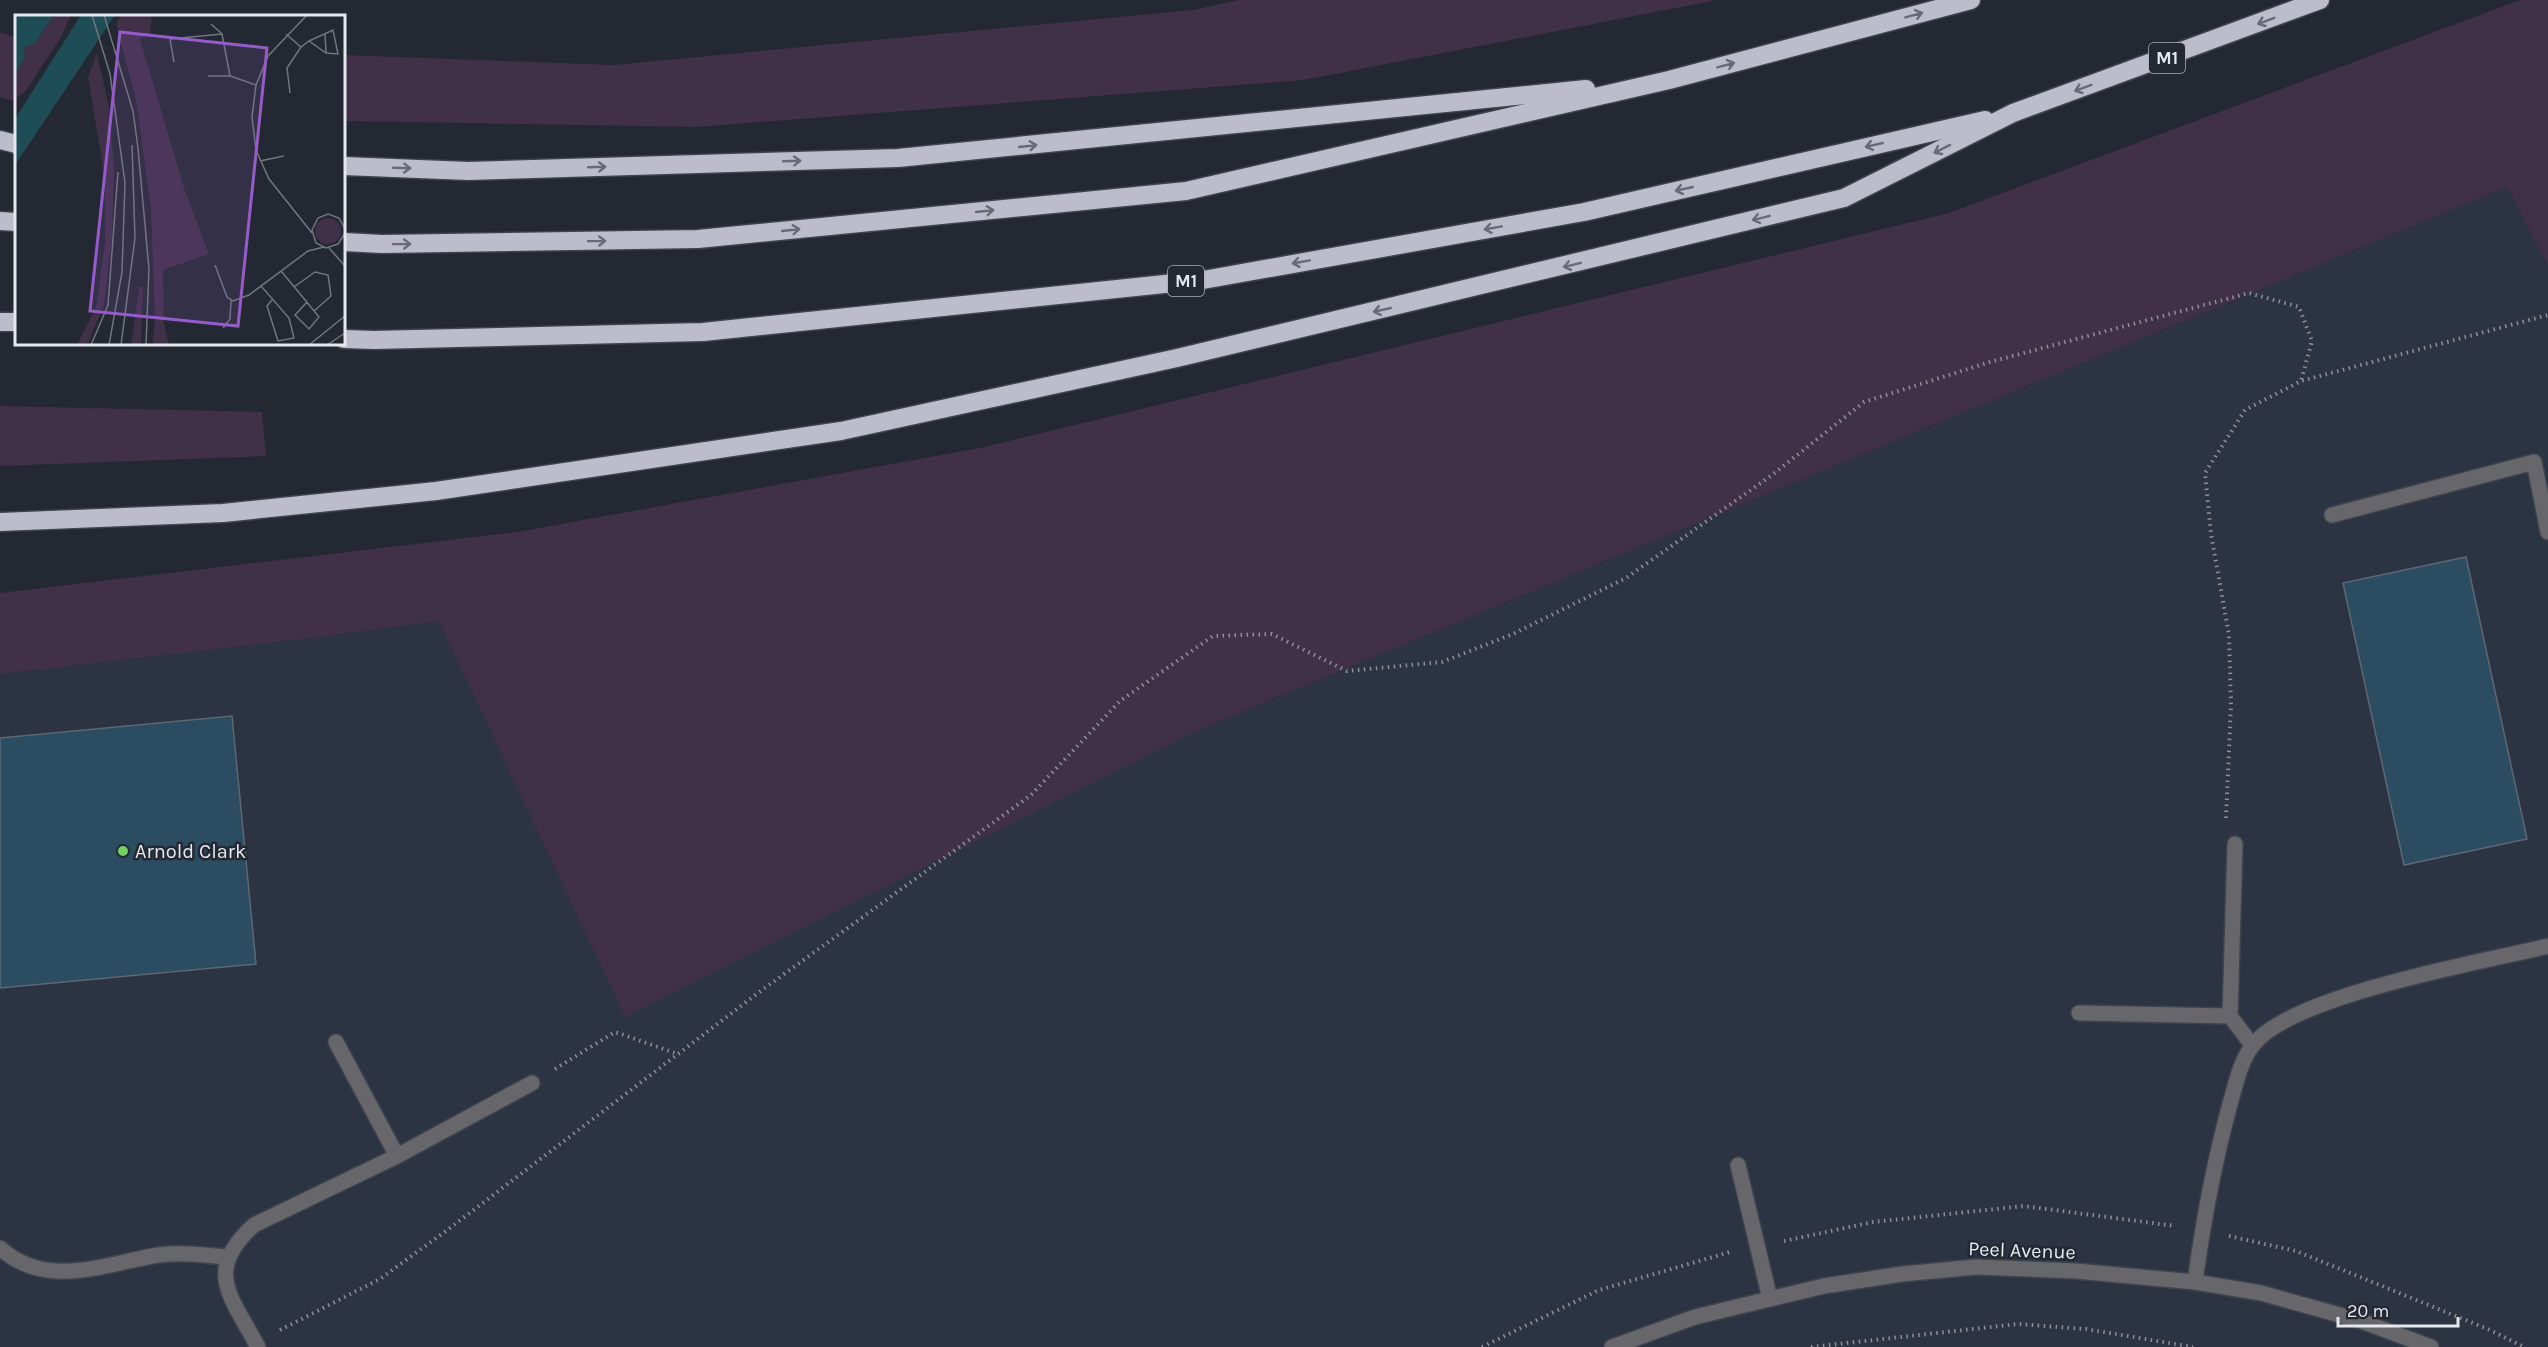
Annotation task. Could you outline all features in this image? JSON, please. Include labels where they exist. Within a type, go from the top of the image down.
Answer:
[{"type":"highway","points":[[345,242],[382,244],[698,239],[1186,191],[1669,80],[1971,0]]},
{"type":"highway","name":"M1","points":[[345,339],[703,332],[1203,280],[1584,212],[2013,113],[2320,0]]},
{"type":"highway","points":[[345,166],[468,171],[898,158],[1332,116],[1669,80]]},
{"type":"highway","points":[[0,522],[223,513],[436,491],[841,431],[1177,358],[1844,198],[2013,113]]},
{"type":"highway","points":[[0,140],[15,144]]},
{"type":"highway","points":[[0,221],[15,222]]},
{"type":"street","points":[[2332,515],[2534,462],[2548,532]]},
{"type":"street","points":[[2235,844],[2230,1016],[2252,1045]]},
{"type":"street","points":[[2195,1282],[2202,1230],[2218,1149],[2240,1069],[2252,1045],[2283,1021],[2319,1005],[2383,985],[2548,946]]},
{"type":"street","points":[[2079,1013],[2230,1016]]},
{"type":"street","points":[[336,1042],[397,1156]]},
{"type":"street","points":[[256,1345],[225,1279],[228,1257],[238,1240],[254,1225],[397,1156],[532,1083]]},
{"type":"street","points":[[1738,1165],[1770,1299]]},
{"type":"street","points":[[0,1248],[10,1257],[35,1268],[57,1272],[74,1272],[168,1254],[228,1257]]},
{"type":"street","name":"Peel Avenue","points":[[1612,1347],[1695,1317],[1835,1284],[1902,1274],[1976,1267],[2076,1271],[2195,1282],[2272,1296],[2361,1321],[2431,1347]]},
{"type":"path","points":[[256,1345],[380,1279],[450,1228],[758,993],[1031,795],[1120,701],[1213,636],[1272,634],[1347,671],[1442,662],[1513,634],[1626,578],[1772,475],[1864,402],[1990,362],[2248,293],[2299,307],[2312,340],[2301,381]]},
{"type":"path","points":[[2235,844],[2225,843],[2231,705],[2229,635],[2211,534],[2205,473],[2245,410],[2301,381],[2548,315]]},
{"type":"path","points":[[532,1083],[615,1032],[678,1054]]},
{"type":"path","points":[[1811,1347],[2018,1324],[2086,1329],[2193,1347]]},
{"type":"shaded area","points":[[1239,0],[1717,0],[1304,80],[697,127],[345,121],[345,55],[613,65],[1193,10]]},
{"type":"shaded area","points":[[2520,0],[2548,0],[2548,266],[2507,187],[1201,729],[625,1017],[439,621],[0,674],[0,593],[517,532],[980,448],[1949,213]]},
{"type":"shaded area","points":[[0,32],[15,38],[15,102],[0,97]]},
{"type":"shaded area","points":[[2507,187],[2548,266],[2548,1347],[0,1347],[0,673],[439,620],[626,1016],[1201,729]]},
{"type":"shaded area","points":[[0,406],[262,412],[266,456],[0,466]]},
{"type":"building","points":[[2466,557],[2527,839],[2404,865],[2343,583]]},
{"type":"building","name":"Arnold Clark","points":[[232,716],[256,964],[0,988],[0,738]]},
{"type":"place","name":"Arnold Clark","points":[[123,851]]}]
